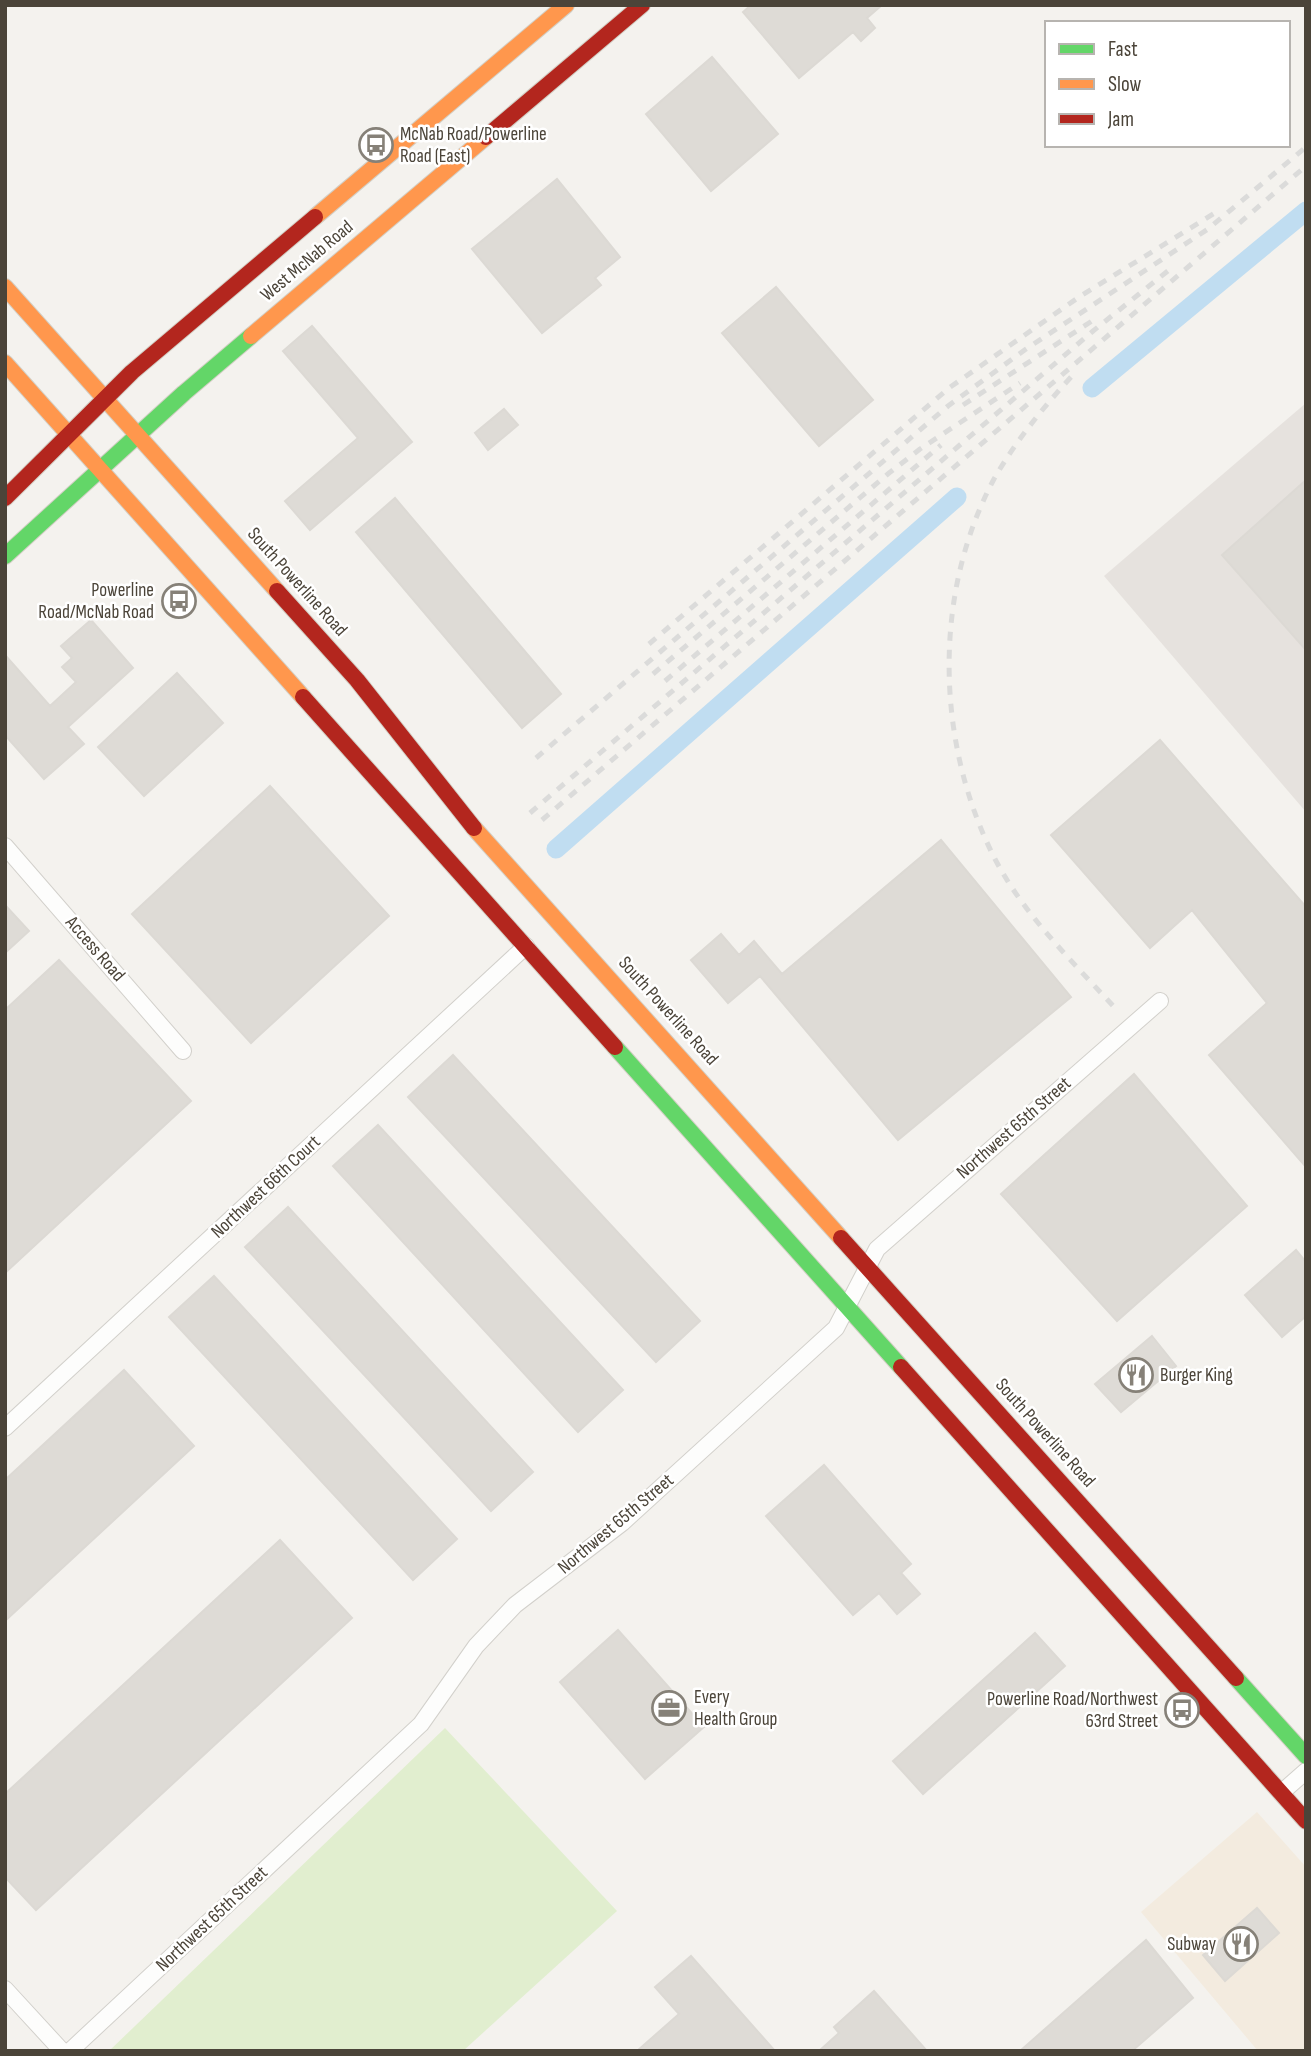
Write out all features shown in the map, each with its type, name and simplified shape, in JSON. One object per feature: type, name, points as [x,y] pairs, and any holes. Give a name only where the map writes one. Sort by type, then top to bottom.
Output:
[{"type":"main road","name":"West McNab Road","points":[[5,498],[132,372],[566,5]]},
{"type":"main road","name":"West McNab Road","points":[[5,556],[222,361],[642,5]]},
{"type":"main road","name":"South Powerline Road","points":[[5,287],[357,680],[478,833],[1306,1756]]},
{"type":"main road","points":[[5,363],[1306,1821]]},
{"type":"street","name":"Access Road","points":[[5,846],[183,1051]]},
{"type":"street","name":"Northwest 66th Court","points":[[5,1428],[526,946]]},
{"type":"street","name":"Northwest 65th Street","points":[[70,2051],[421,1724],[476,1646],[515,1605],[622,1523],[836,1328],[877,1249],[1160,1001]]},
{"type":"street","points":[[1281,1793],[1306,1771]]},
{"type":"street","points":[[5,1989],[62,2051]]},
{"type":"shaded area","points":[[1306,403],[1306,812],[1104,576]]},
{"type":"shaded area","points":[[1257,1812],[1306,1867],[1306,2051],[1258,2051],[1141,1912]]},
{"type":"green space","points":[[445,1728],[617,1911],[463,2051],[109,2051]]},
{"type":"building","points":[[751,5],[882,5],[867,18],[875,28],[861,41],[853,32],[799,78],[743,12]]},
{"type":"building","points":[[712,57],[778,134],[711,191],[646,114]]},
{"type":"building","points":[[557,179],[620,257],[595,278],[601,285],[542,333],[472,249]]},
{"type":"building","points":[[776,287],[873,400],[819,446],[722,333]]},
{"type":"building","points":[[312,326],[412,442],[310,530],[285,501],[358,438],[283,351]]},
{"type":"building","points":[[504,409],[518,425],[488,450],[475,433]]},
{"type":"building","points":[[1306,480],[1306,650],[1222,555]]},
{"type":"building","points":[[395,498],[561,694],[522,728],[356,532]]},
{"type":"building","points":[[91,620],[133,668],[68,727],[84,744],[44,779],[5,735],[5,655],[50,706],[76,682],[62,667],[72,658],[61,646]]},
{"type":"building","points":[[177,673],[223,723],[144,796],[98,747]]},
{"type":"building","points":[[1160,740],[1306,907],[1306,1167],[1209,1055],[1267,1003],[1192,910],[1150,948],[1051,835]]},
{"type":"building","points":[[270,786],[389,916],[251,1043],[132,914]]},
{"type":"building","points":[[941,840],[1071,997],[898,1140],[760,976],[728,1003],[691,960],[721,934],[739,955],[754,941],[782,974]]},
{"type":"building","points":[[5,905],[29,931],[5,953]]},
{"type":"building","points":[[59,960],[191,1101],[5,1273],[5,1010]]},
{"type":"building","points":[[453,1055],[700,1321],[656,1362],[408,1097]]},
{"type":"building","points":[[1134,1074],[1247,1206],[1117,1321],[1001,1194]]},
{"type":"building","points":[[378,1125],[623,1390],[578,1432],[333,1166]]},
{"type":"building","points":[[288,1207],[533,1472],[491,1511],[245,1247]]},
{"type":"building","points":[[1296,1250],[1306,1262],[1306,1316],[1282,1337],[1245,1295]]},
{"type":"building","points":[[214,1276],[457,1539],[413,1580],[169,1317]]},
{"type":"building","name":"Burger King","points":[[1152,1336],[1176,1366],[1121,1412],[1095,1384]]},
{"type":"building","points":[[124,1370],[194,1446],[5,1621],[5,1480]]},
{"type":"building","points":[[824,1465],[911,1564],[901,1573],[920,1594],[897,1614],[879,1593],[853,1615],[766,1516]]},
{"type":"building","points":[[280,1540],[352,1618],[36,1910],[5,1877],[5,1794]]},
{"type":"building","points":[[618,1630],[704,1727],[645,1779],[560,1682]]},
{"type":"building","points":[[1035,1633],[1065,1666],[923,1794],[893,1761]]},
{"type":"building","name":"Subway","points":[[1257,1908],[1279,1933],[1225,1981],[1203,1955]]},
{"type":"building","points":[[1146,1940],[1193,1998],[1132,2051],[1020,2051]]},
{"type":"building","points":[[691,1956],[775,2051],[637,2051],[679,2014],[655,1987]]},
{"type":"building","points":[[874,1991],[927,2051],[819,2051],[839,2033],[834,2027]]},
{"type":"waterway","points":[[1092,388],[1306,211]]},
{"type":"waterway","points":[[556,849],[957,497]]},
{"type":"railway","points":[[536,758],[948,406],[1026,349],[1208,229],[1306,147]]},
{"type":"railway","points":[[542,820],[1306,166]]},
{"type":"railway","points":[[649,644],[949,388],[1079,297],[1218,211]]},
{"type":"railway","points":[[530,813],[1093,331],[1169,270]]},
{"type":"railway","points":[[963,405],[1095,319]]},
{"type":"railway","points":[[1071,377],[1011,452],[994,479],[974,524],[960,571],[952,620],[949,669],[952,719],[961,767],[975,814],[995,859],[1035,919],[1115,1008]]},
{"type":"railway","points":[[653,674],[889,473],[920,449],[1020,383]]},
{"type":"railway","points":[[665,681],[941,445]]},
{"type":"traffic: fast","points":[[5,556],[184,393],[251,336]]},
{"type":"traffic: fast","points":[[615,1047],[901,1367]]},
{"type":"traffic: fast","points":[[1236,1678],[1306,1756]]},
{"type":"traffic: slow","points":[[315,217],[566,5]]},
{"type":"traffic: slow","points":[[251,336],[486,137]]},
{"type":"traffic: slow","points":[[5,287],[277,591]]},
{"type":"traffic: slow","points":[[5,363],[303,697]]},
{"type":"traffic: slow","points":[[474,828],[841,1238]]},
{"type":"traffic: jam","points":[[486,137],[642,5]]},
{"type":"traffic: jam","points":[[5,498],[132,372],[315,217]]},
{"type":"traffic: jam","points":[[277,591],[357,680],[474,828]]},
{"type":"traffic: jam","points":[[303,697],[615,1047]]},
{"type":"traffic: jam","points":[[841,1238],[1236,1678]]},
{"type":"traffic: jam","points":[[901,1367],[1306,1821]]},
{"type":"place","name":"McNab Road/Powerline Road (East)","points":[[376,145]]},
{"type":"place","name":"Powerline Road/McNab Road","points":[[179,601]]},
{"type":"place","name":"Burger King","points":[[1136,1375]]},
{"type":"place","name":"Every Health Group","points":[[669,1708]]},
{"type":"place","name":"Powerline Road/Northwest 63rd Street","points":[[1182,1710]]},
{"type":"place","name":"Subway","points":[[1241,1944]]}]
